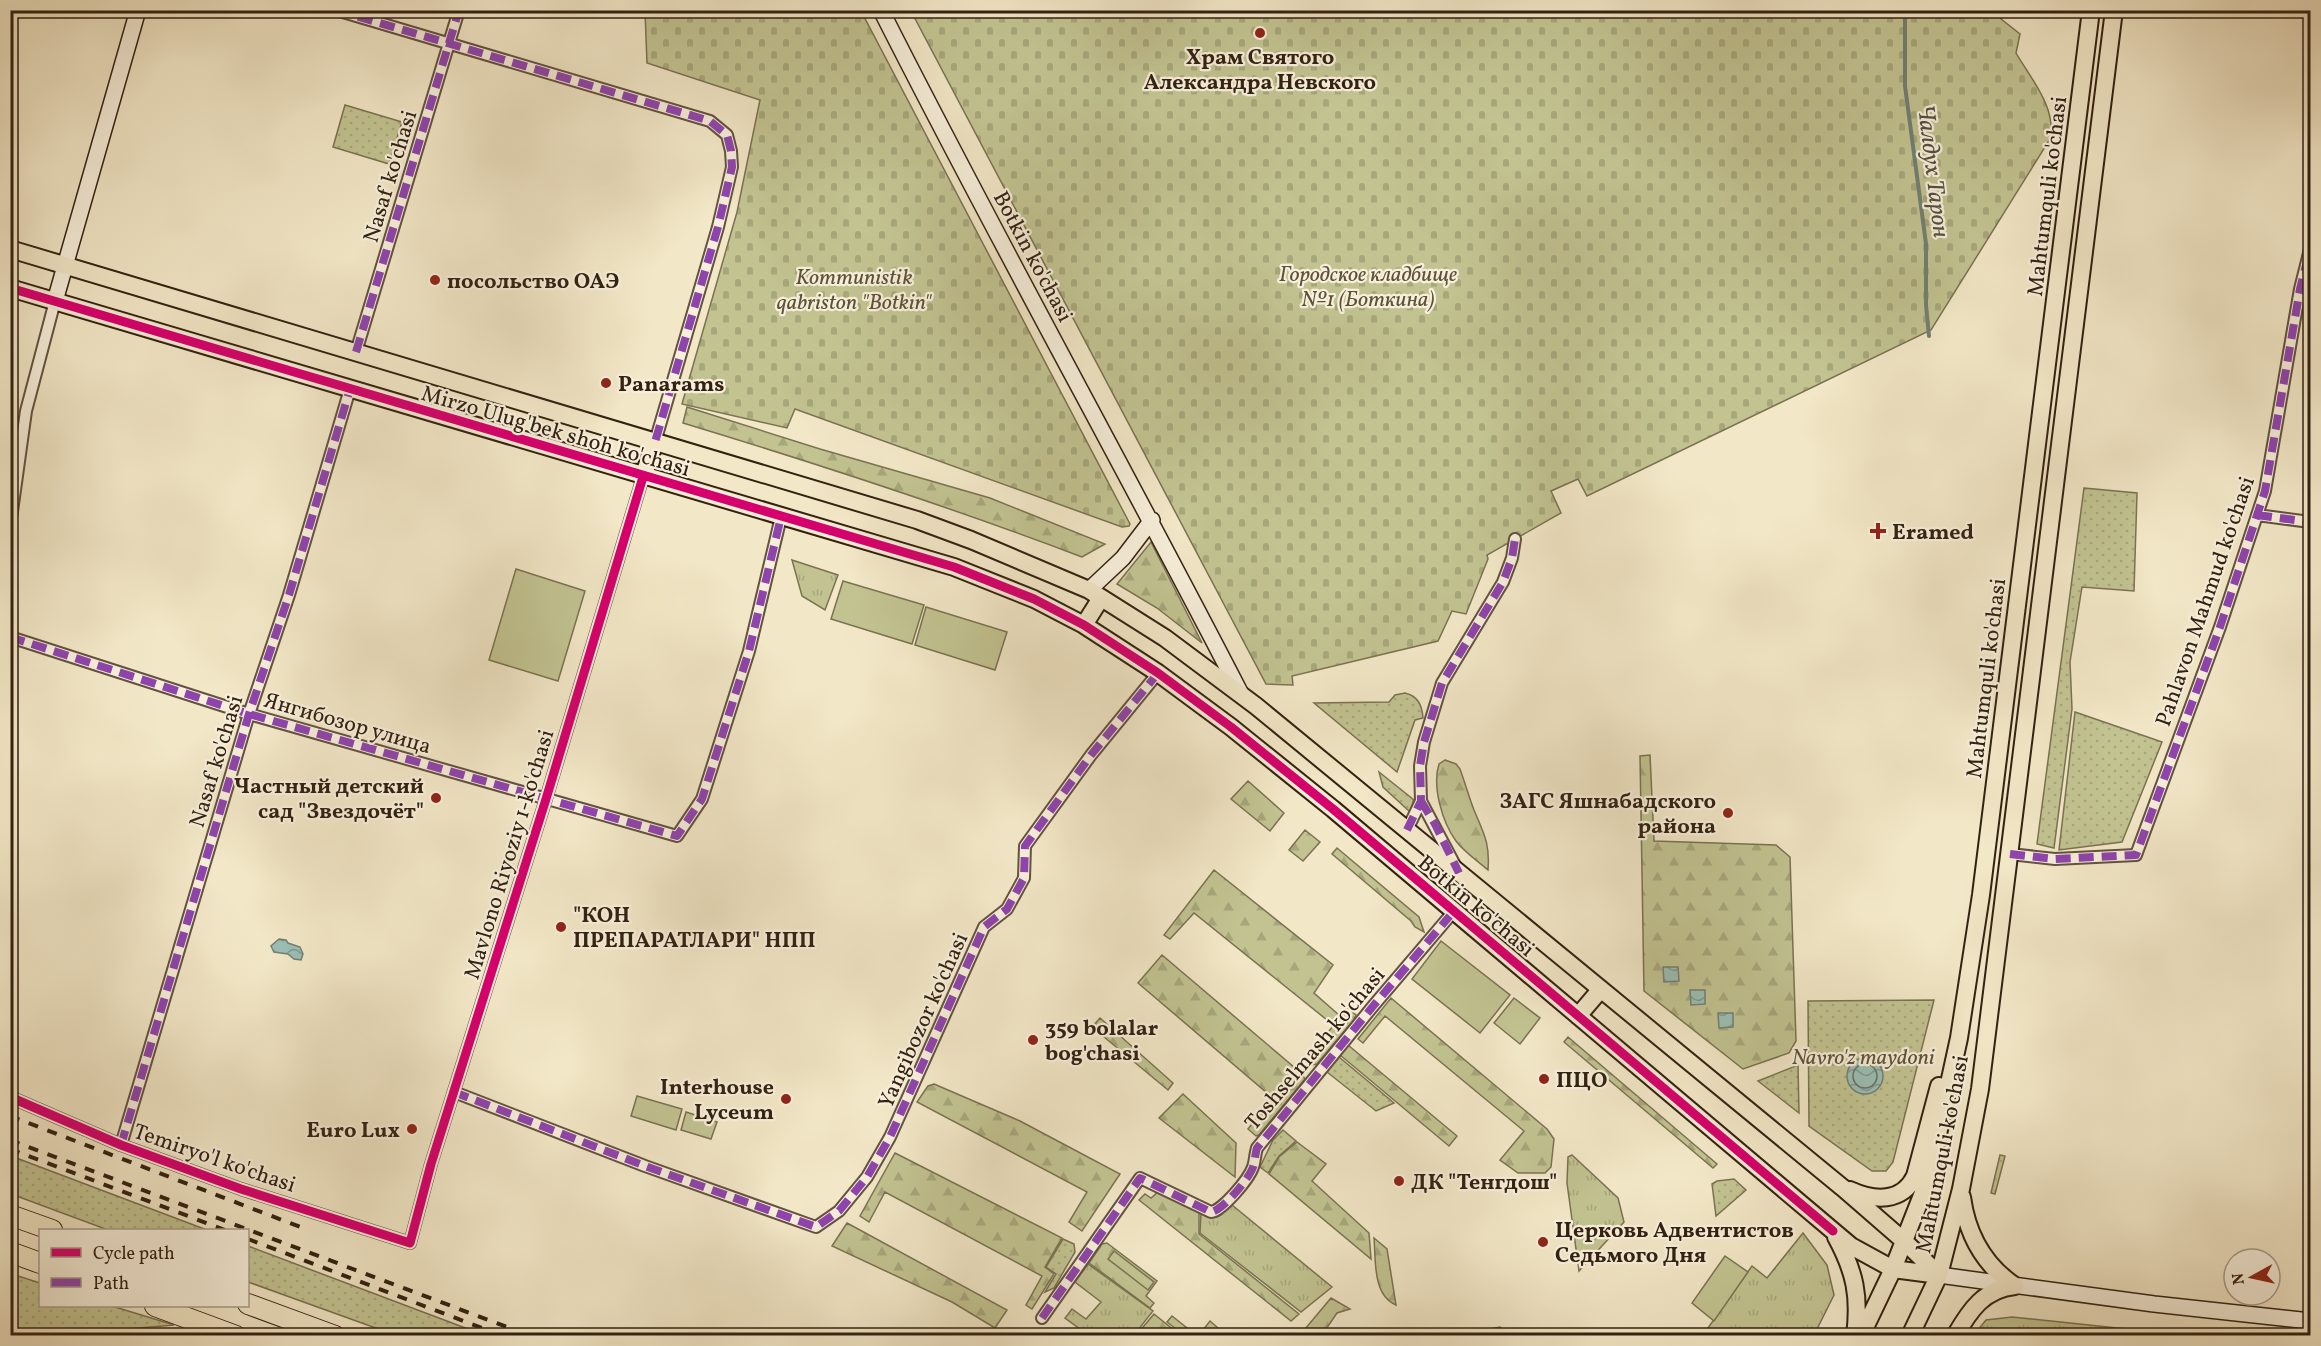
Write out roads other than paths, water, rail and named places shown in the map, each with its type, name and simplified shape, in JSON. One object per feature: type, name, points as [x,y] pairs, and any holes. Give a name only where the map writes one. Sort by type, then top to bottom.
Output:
[{"type":"highway","points":[[10,1215],[49,1229]]},
{"type":"highway","points":[[10,1252],[39,1263]]},
{"type":"highway","points":[[249,1304],[335,1335]]},
{"type":"highway","points":[[159,1307],[236,1335]]},
{"type":"main road","name":"Mahtumquli ko'chasi","points":[[1861,1335],[1893,1269],[1928,1180],[1959,1038],[1981,896],[2091,10]]},
{"type":"main road","name":"Mahtumquli ko'chasi","points":[[1910,1335],[1939,1275],[1961,1189],[1980,1089],[2114,10]]},
{"type":"main road","name":"Mirzo Ulug'bek shoh ko'chasi","points":[[10,249],[917,520],[991,548],[1095,594]]},
{"type":"main road","name":"Mirzo Ulug'bek shoh ko'chasi","points":[[10,288],[643,477],[954,567],[1034,599],[1084,625]]},
{"type":"main road","points":[[643,477],[655,442]]},
{"type":"main road","points":[[1084,625],[1095,594]]},
{"type":"main road","name":"Botkin ko'chasi","points":[[1095,594],[1165,638],[1241,694],[1843,1188],[1939,1275]]},
{"type":"main road","name":"Botkin ko'chasi","points":[[1084,625],[1158,673],[1231,726],[1851,1246],[1893,1269]]},
{"type":"main road","points":[[1981,896],[2005,898]]},
{"type":"main road","points":[[1578,1016],[1601,989]]},
{"type":"main road","points":[[1843,1188],[1884,1198],[1898,1196],[1911,1185],[1941,1078],[1959,1038]]},
{"type":"main road","points":[[1961,1189],[1967,1224],[1975,1242],[1996,1270],[2015,1286]]},
{"type":"main road","points":[[1833,1231],[1848,1259],[1856,1287],[1858,1303],[1855,1335]]},
{"type":"main road","points":[[1893,1269],[1939,1275]]},
{"type":"main road","points":[[1955,1335],[1968,1314],[1982,1298],[1997,1290],[2015,1286]]},
{"type":"street","points":[[10,526],[26,411],[64,265],[138,10]]},
{"type":"street","points":[[336,10],[710,121],[727,135],[732,159],[730,177],[712,249],[655,442]]},
{"type":"street","name":"Nasaf ko'chasi","points":[[356,352],[459,10]]},
{"type":"street","name":"Botkin ko'chasi","points":[[881,10],[958,162],[1152,520],[1241,694]]},
{"type":"street","name":"Pahlavon Mahmud ko'chasi","points":[[2010,855],[2055,859],[2136,855],[2220,627],[2265,491],[2305,290],[2310,249]]},
{"type":"street","name":"Nasaf ko'chasi","points":[[121,1145],[249,714],[289,595],[350,389]]},
{"type":"street","name":"Mavlono Riyoziy 1-ko'chasi","points":[[410,1243],[431,1164],[546,799],[643,477]]},
{"type":"street","points":[[2257,515],[2310,522]]},
{"type":"street","name":"Янгибозор улица","points":[[10,638],[249,714],[677,836],[702,799],[706,789],[749,651],[781,517]]},
{"type":"street","points":[[1095,594],[1152,520]]},
{"type":"street","points":[[1459,873],[1421,801],[1420,766],[1424,742],[1442,683],[1503,582],[1512,558],[1515,539]]},
{"type":"street","name":"Yangibozor ko'chasi","points":[[454,1092],[645,1166],[816,1227],[839,1211],[867,1177],[890,1137],[984,927],[1006,909],[1024,878],[1025,846],[1090,755],[1158,673]]},
{"type":"street","points":[[1407,830],[1421,801]]},
{"type":"street","name":"Toshselmash ko'chasi","points":[[1042,1318],[1140,1178],[1210,1212],[1223,1206],[1253,1169],[1257,1148],[1454,911]]},
{"type":"street","name":"Temiryo'l ko'chasi","points":[[10,1097],[121,1145],[242,1189],[410,1243]]},
{"type":"street","points":[[1939,1275],[2310,1321]]},
{"type":"water","points":[[279,939],[300,947],[303,954],[301,960],[294,959],[288,954],[274,952],[271,946]]},
{"type":"water","points":[[1663,967],[1678,967],[1679,981],[1664,982]]},
{"type":"water","points":[[1690,990],[1705,990],[1705,1004],[1691,1005]]},
{"type":"water","points":[[1718,1013],[1733,1013],[1733,1027],[1719,1028]]},
{"type":"water","points":[[1865,1058],[1878,1063],[1883,1076],[1878,1089],[1865,1094],[1852,1089],[1847,1076],[1852,1063]]},
{"type":"waterway","name":"Чалдух Тарон","points":[[1905,10],[1905,86],[1926,244],[1926,305],[1929,336]]},
{"type":"railway","points":[[10,1116],[303,1228]]},
{"type":"railway","points":[[10,1140],[247,1229]]},
{"type":"railway","points":[[10,1149],[222,1229]]},
{"type":"railway","points":[[249,1230],[531,1336]]},
{"type":"railway","points":[[249,1239],[503,1336]]},
{"type":"place","name":"Храм Святого Александра Невского","points":[[1260,33]]},
{"type":"place","name":"посольство ОАЭ","points":[[435,280]]},
{"type":"place","name":"Panarams","points":[[606,383]]},
{"type":"place","name":"Eramed","points":[[1878,531]]},
{"type":"place","name":"Частный детский сад \"Звездочёт\"","points":[[436,798]]},
{"type":"place","name":"ЗАГС Яшнабадского района","points":[[1728,813]]},
{"type":"place","name":"\"КОН ПРЕПАРАТЛАРИ\" НПП","points":[[561,927]]},
{"type":"place","name":"359 bolalar bog'chasi","points":[[1033,1040]]},
{"type":"place","name":"ПЦО","points":[[1544,1079]]},
{"type":"place","name":"Interhouse Lyceum","points":[[786,1099]]},
{"type":"place","name":"Euro Lux","points":[[412,1129]]},
{"type":"place","name":"ДК \"Тенгдош\"","points":[[1399,1181]]},
{"type":"place","name":"Церковь Адвентистов Седьмого Дня","points":[[1543,1242]]},
{"type":"park label","name":"Городское кладбище №1 (Боткина)","points":[[1368,286]]},
{"type":"park label","name":"Kommunistik qabriston \"Botkin\"","points":[[854,288]]},
{"type":"park label","name":"Navro'z maydoni","points":[[1863,1056]]}]
